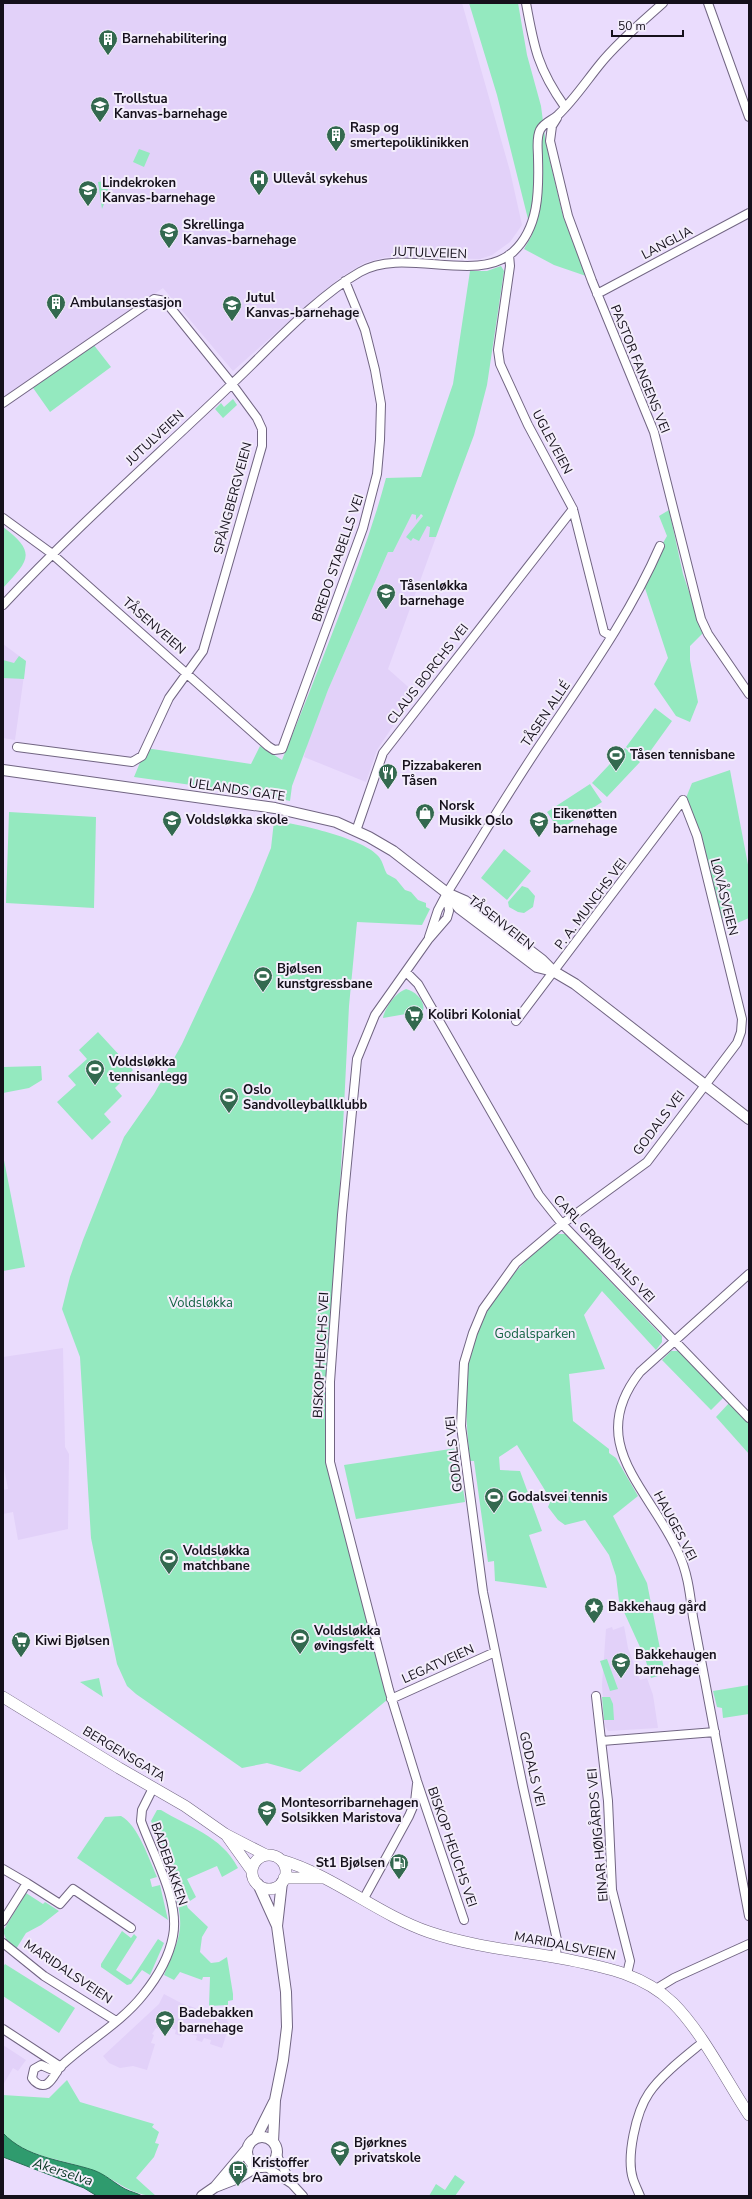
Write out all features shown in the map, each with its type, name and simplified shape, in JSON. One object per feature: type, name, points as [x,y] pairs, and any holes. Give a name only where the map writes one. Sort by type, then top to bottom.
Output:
[{"type":"main road","name":"BERGENSGATA","points":[[5,1695],[153,1788],[185,1806],[225,1834],[266,1855]]},
{"type":"main road","name":"BERGENSGATA","points":[[225,1834],[252,1871]]},
{"type":"main road","points":[[266,1855],[274,1856],[281,1860],[285,1869],[283,1880],[270,1888],[258,1884],[252,1871],[257,1861],[266,1855]]},
{"type":"main road","name":"MARIDALSVEIEN","points":[[281,1860],[309,1869],[322,1878],[406,1923],[432,1933],[598,1966],[627,1974],[656,1989],[673,2003],[702,2042],[749,2115]]},
{"type":"main road","name":"MARIDALSVEIEN","points":[[283,1880],[322,1878]]},
{"type":"street","points":[[526,3],[536,55],[550,85],[565,107]]},
{"type":"street","name":"JUTULVEIEN","points":[[3,605],[51,553],[232,384],[272,344],[345,281],[369,266],[378,264],[395,262],[484,265],[509,255],[526,235],[536,211],[539,188],[539,133],[544,124],[558,116],[611,51],[663,3]]},
{"type":"street","points":[[708,3],[749,117]]},
{"type":"street","name":"PASTOR FANGENS VEI","points":[[558,116],[552,126],[550,141],[568,216],[597,294],[654,432],[701,619],[708,634],[749,694]]},
{"type":"street","name":"LANGLIA","points":[[597,294],[749,213]]},
{"type":"street","name":"UGLEVEIEN","points":[[509,255],[510,266],[498,350],[500,364],[528,425],[573,509],[604,632],[611,636]]},
{"type":"street","name":"BREDO STABELLS VEI","points":[[285,745],[363,528],[377,474],[381,404],[375,370],[365,330],[345,281]]},
{"type":"street","name":"SPÅNGBERGVEIEN","points":[[3,403],[154,299],[165,301],[232,384],[257,418],[262,429],[262,446],[204,647],[187,674],[168,698],[142,756],[132,762],[17,747]]},
{"type":"street","name":"CLAUS BORCHS VEI","points":[[356,831],[383,753],[573,509]]},
{"type":"street","name":"TÅSENVEIEN","points":[[3,518],[51,553],[272,749],[279,750],[285,745]]},
{"type":"street","name":"TÅSEN ALLÉ","points":[[447,893],[521,773],[629,608],[660,546]]},
{"type":"street","name":"UELANDS GATE","points":[[3,770],[275,808],[323,818],[356,831],[388,848],[447,893]]},
{"type":"street","name":"P. A. MUNCHS VEI","points":[[516,1021],[683,800]]},
{"type":"street","name":"LØVÅSVEIEN","points":[[683,800],[697,836],[742,1019],[741,1032],[737,1043],[705,1084]]},
{"type":"street","name":"TÅSENVEIEN","points":[[447,893],[465,901],[542,960],[553,971],[575,984],[749,1119]]},
{"type":"street","name":"BISKOP HEUCHS VEI","points":[[447,893],[450,911],[447,918],[428,940],[375,1015],[357,1059],[342,1215],[330,1382],[330,1462],[392,1699],[417,1781],[464,1920]]},
{"type":"street","name":"CARL GRØNDAHLS VEI","points":[[406,972],[418,984],[539,1195],[562,1224],[749,1418]]},
{"type":"street","name":"GODALS VEI","points":[[556,1958],[557,1940],[483,1592],[461,1426],[464,1363],[473,1333],[483,1309],[516,1263],[562,1224],[647,1162],[705,1084]]},
{"type":"street","name":"HAUGES VEI","points":[[749,1274],[640,1372],[630,1385],[622,1402],[617,1434],[622,1456],[659,1517],[678,1552],[688,1575],[693,1617],[749,1916]]},
{"type":"street","name":"LEGATVEIEN","points":[[392,1699],[495,1652]]},
{"type":"street","name":"EINAR HØIGÅRDS VEI","points":[[596,1696],[608,1802],[612,1890],[630,1961],[627,1974]]},
{"type":"street","points":[[602,1741],[715,1732]]},
{"type":"street","name":"BISKOP HEUCHS VEI","points":[[363,1900],[409,1816],[415,1802],[417,1781]]},
{"type":"street","name":"BADEBAKKEN","points":[[3,2029],[59,2069],[142,1997],[154,1980],[173,1937],[174,1919],[169,1896],[141,1821],[142,1810],[153,1788]]},
{"type":"street","points":[[3,1869],[60,1904],[73,1889],[132,1928]]},
{"type":"street","points":[[202,2196],[215,2187],[272,2162],[276,2154],[276,2148],[273,2142],[275,2100],[283,2060],[287,2027],[286,1992],[277,1926],[283,1880]]},
{"type":"street","points":[[3,1921],[27,1883]]},
{"type":"street","points":[[258,1884],[277,1926]]},
{"type":"street","points":[[656,1989],[674,1978],[749,1944]]},
{"type":"street","name":"MARIDALSVEIEN","points":[[4,1946],[44,1976],[116,2021]]},
{"type":"street","points":[[640,2196],[633,2179],[631,2163],[634,2137],[642,2105],[652,2088],[702,2042]]},
{"type":"street","points":[[256,2138],[275,2100]]},
{"type":"street","points":[[215,2187],[247,2149],[250,2142],[256,2138],[265,2137],[273,2142]]},
{"type":"street","points":[[247,2149],[251,2161],[292,2184]]},
{"type":"street","points":[[276,2154],[292,2184],[302,2196]]},
{"type":"shaded area","name":"Ullevål sykehus","points":[[3,3],[462,3],[510,171],[522,225],[510,242],[492,255],[480,259],[386,257],[364,263],[341,277],[314,299],[233,371],[163,288],[3,398]]},
{"type":"shaded area","name":"Tåsenløkka barnehage","points":[[412,514],[423,516],[406,537],[413,538],[427,526],[430,526],[429,536],[436,537],[388,669],[415,693],[377,750],[366,782],[304,757],[309,737],[328,690],[388,552],[393,552]]},
{"type":"shaded area","points":[[3,644],[26,661],[15,740],[3,738]]},
{"type":"shaded area","points":[[63,1348],[65,1447],[69,1454],[68,1529],[18,1540],[13,1512],[3,1514],[3,1490],[8,1489],[3,1463],[3,1357]]},
{"type":"shaded area","name":"Bakkehaugen barnehage","points":[[624,1626],[628,1648],[640,1680],[647,1678],[653,1695],[658,1728],[608,1731],[605,1726],[602,1685],[606,1629],[612,1627],[613,1630]]},
{"type":"shaded area","points":[[164,1994],[181,2003],[198,2009],[224,2010],[229,2026],[222,2048],[210,2044],[211,2040],[204,2038],[202,2042],[196,2040],[197,2036],[183,2032],[181,2036],[175,2034],[176,2030],[170,2028],[168,2032],[156,2028],[152,2034],[154,2035],[151,2043],[155,2044],[147,2070],[133,2066],[120,2068],[109,2063],[103,2056],[159,2004]]},
{"type":"shaded area","points":[[3,2045],[26,2060],[18,2071],[13,2068],[3,2085]]},
{"type":"green space","points":[[469,3],[518,3],[527,55],[541,106],[546,144],[563,216],[586,276],[554,265],[524,249],[532,235],[497,95]]},
{"type":"green space","points":[[139,149],[150,153],[144,167],[133,162]]},
{"type":"green space","points":[[104,181],[108,191],[102,209],[98,182]]},
{"type":"green space","points":[[501,266],[504,271],[487,385],[474,435],[436,537],[429,537],[430,527],[427,526],[419,541],[413,538],[411,541],[406,537],[423,516],[421,514],[416,520],[416,515],[412,514],[393,552],[388,552],[328,690],[292,786],[290,801],[263,795],[134,777],[146,748],[251,764],[260,746],[282,760],[317,674],[357,568],[386,478],[421,477],[453,384],[470,271],[487,271]]},
{"type":"green space","points":[[93,344],[111,367],[50,412],[31,385]]},
{"type":"green space","points":[[233,399],[237,405],[223,418],[215,409],[221,403],[224,407]]},
{"type":"green space","points":[[669,510],[683,574],[703,633],[690,646],[690,660],[698,702],[690,722],[676,716],[654,684],[668,658],[642,579],[667,536],[659,516]]},
{"type":"green space","points":[[3,527],[21,544],[25,551],[26,557],[18,571],[3,588]]},
{"type":"green space","points":[[19,656],[26,661],[24,679],[3,678],[3,660],[14,663]]},
{"type":"green space","points":[[655,708],[672,721],[644,760],[626,747]]},
{"type":"green space","name":"Tåsen tennisbane","points":[[625,748],[640,762],[607,797],[592,783]]},
{"type":"green space","points":[[730,770],[749,870],[749,918],[735,924],[731,916],[721,918],[701,834],[686,798],[692,783]]},
{"type":"green space","points":[[590,784],[602,802],[559,830],[547,812]]},
{"type":"green space","points":[[9,812],[96,817],[94,908],[6,903]]},
{"type":"green space","name":"Voldsløkka","points":[[274,821],[330,833],[346,838],[372,850],[379,857],[387,874],[396,879],[405,890],[411,892],[418,900],[426,903],[426,907],[430,909],[422,925],[357,922],[349,1006],[331,1368],[332,1463],[387,1700],[300,1772],[267,1763],[242,1768],[136,1694],[127,1686],[117,1664],[91,1538],[80,1357],[62,1309],[70,1277],[83,1240],[124,1137],[154,1094],[182,1044],[254,890],[271,848]]},
{"type":"green space","points":[[504,849],[531,871],[507,900],[481,878]]},
{"type":"green space","points":[[522,886],[528,888],[535,896],[533,907],[524,913],[518,912],[509,907],[508,902]]},
{"type":"green space","points":[[406,989],[419,997],[424,1007],[423,1011],[383,1018],[391,1001]]},
{"type":"green space","name":"Voldsløkka tennisanlegg","points":[[98,1032],[133,1070],[115,1088],[122,1096],[104,1114],[111,1122],[92,1140],[57,1102],[76,1085],[68,1076],[87,1059],[79,1050]]},
{"type":"green space","points":[[41,1066],[42,1080],[29,1088],[3,1093],[3,1067]]},
{"type":"green space","points":[[3,1155],[25,1267],[3,1271]]},
{"type":"green space","name":"Godalsparken","points":[[556,1234],[565,1234],[662,1336],[662,1342],[656,1350],[602,1291],[584,1315],[605,1369],[569,1374],[573,1421],[609,1449],[609,1453],[616,1458],[638,1496],[613,1516],[647,1583],[665,1674],[651,1678],[645,1658],[619,1601],[616,1576],[609,1555],[585,1520],[565,1525],[558,1520],[548,1507],[551,1500],[517,1445],[499,1457],[500,1470],[520,1471],[542,1531],[529,1535],[547,1588],[495,1581],[494,1561],[488,1562],[474,1461],[470,1461],[467,1426],[467,1381],[472,1348],[488,1310],[499,1293],[526,1261]]},
{"type":"green space","points":[[671,1351],[678,1351],[724,1397],[711,1410],[662,1360]]},
{"type":"green space","points":[[730,1402],[749,1423],[749,1454],[716,1417]]},
{"type":"green space","points":[[457,1448],[465,1502],[356,1519],[344,1465]]},
{"type":"green space","points":[[607,1659],[618,1689],[610,1691],[600,1661]]},
{"type":"green space","points":[[99,1678],[103,1697],[80,1682]]},
{"type":"green space","points":[[749,1685],[749,1714],[723,1718],[722,1708],[717,1707],[713,1691]]},
{"type":"green space","points":[[602,1697],[610,1697],[613,1704],[614,1720],[604,1720]]},
{"type":"green space","points":[[157,1810],[161,1810],[203,1833],[223,1847],[238,1868],[222,1877],[217,1866],[187,1879],[196,1897],[190,1901],[175,1874],[151,1821]]},
{"type":"green space","points":[[121,1816],[133,1827],[147,1852],[157,1877],[150,1879],[152,1887],[160,1885],[168,1920],[77,1858],[105,1817]]},
{"type":"green space","points":[[173,1884],[180,1889],[188,1908],[208,1927],[202,1937],[200,1952],[211,1963],[219,1962],[227,1957],[233,1994],[233,2000],[228,2001],[228,2005],[209,2006],[210,1977],[203,1977],[202,1980],[180,1972],[174,1980],[164,1975],[175,1949],[180,1930],[179,1911]]},
{"type":"green space","points":[[26,1893],[43,1904],[45,1902],[59,1911],[41,1925],[26,1933],[16,1949],[7,1942],[3,1931]]},
{"type":"green space","points":[[122,1931],[131,1938],[134,1934],[137,1937],[116,1970],[131,1980],[158,1939],[164,1943],[150,1975],[142,1970],[131,1984],[127,1985],[101,1967],[101,1964]]},
{"type":"green space","points":[[5,1964],[75,2008],[59,2033],[3,1996],[3,1967]]},
{"type":"green space","points":[[67,2080],[80,2102],[154,2124],[152,2127],[159,2132],[155,2143],[159,2144],[154,2157],[136,2178],[156,2196],[139,2193],[124,2187],[95,2171],[34,2153],[13,2142],[3,2133],[3,2095],[49,2098]]},
{"type":"green space","points":[[455,2175],[465,2182],[455,2196],[429,2196],[436,2184],[445,2190]]},
{"type":"water","name":"Akerselva","points":[[3,2133],[22,2148],[33,2153],[93,2170],[125,2189],[142,2196],[97,2196],[84,2188],[3,2157]]},
{"type":"place","name":"Barnehabilitering","points":[[108,56]]},
{"type":"place","name":"Trollstua Kanvas-barnehage","points":[[100,123]]},
{"type":"place","name":"Rasp og smertepoliklinikken","points":[[336,152]]},
{"type":"place","name":"Ullevål sykehus","points":[[259,196]]},
{"type":"place","name":"Lindekroken Kanvas-barnehage","points":[[88,207]]},
{"type":"place","name":"Skrellinga Kanvas-barnehage","points":[[169,249]]},
{"type":"place","name":"Ambulansestasjon","points":[[56,320]]},
{"type":"place","name":"Jutul Kanvas-barnehage","points":[[232,322]]},
{"type":"place","name":"Tåsenløkka barnehage","points":[[386,610]]},
{"type":"place","name":"Tåsen tennisbane","points":[[616,772]]},
{"type":"place","name":"Pizzabakeren Tåsen","points":[[388,790]]},
{"type":"place","name":"Norsk Musikk Oslo","points":[[425,830]]},
{"type":"place","name":"Voldsløkka skole","points":[[172,837]]},
{"type":"place","name":"Eikenøtten barnehage","points":[[539,838]]},
{"type":"place","name":"Bjølsen kunstgressbane","points":[[263,993]]},
{"type":"place","name":"Kolibri Kolonial","points":[[414,1032]]},
{"type":"place","name":"Voldsløkka tennisanlegg","points":[[95,1086]]},
{"type":"place","name":"Oslo Sandvolleyballklubb","points":[[229,1114]]},
{"type":"place","name":"Godalsvei tennis","points":[[494,1514]]},
{"type":"place","name":"Voldsløkka matchbane","points":[[169,1575]]},
{"type":"place","name":"Bakkehaug gård","points":[[594,1624]]},
{"type":"place","name":"Voldsløkka øvingsfelt","points":[[300,1655]]},
{"type":"place","name":"Kiwi Bjølsen","points":[[21,1658]]},
{"type":"place","name":"Bakkehaugen barnehage","points":[[621,1679]]},
{"type":"place","name":"Montesorribarnehagen Solsikken Maristova","points":[[267,1827]]},
{"type":"place","name":"St1 Bjølsen","points":[[399,1880]]},
{"type":"place","name":"Badebakken barnehage","points":[[165,2037]]},
{"type":"place","name":"Bjørknes privatskole","points":[[340,2167]]},
{"type":"place","name":"Kristoffer Aamots bro","points":[[238,2187]]}]
